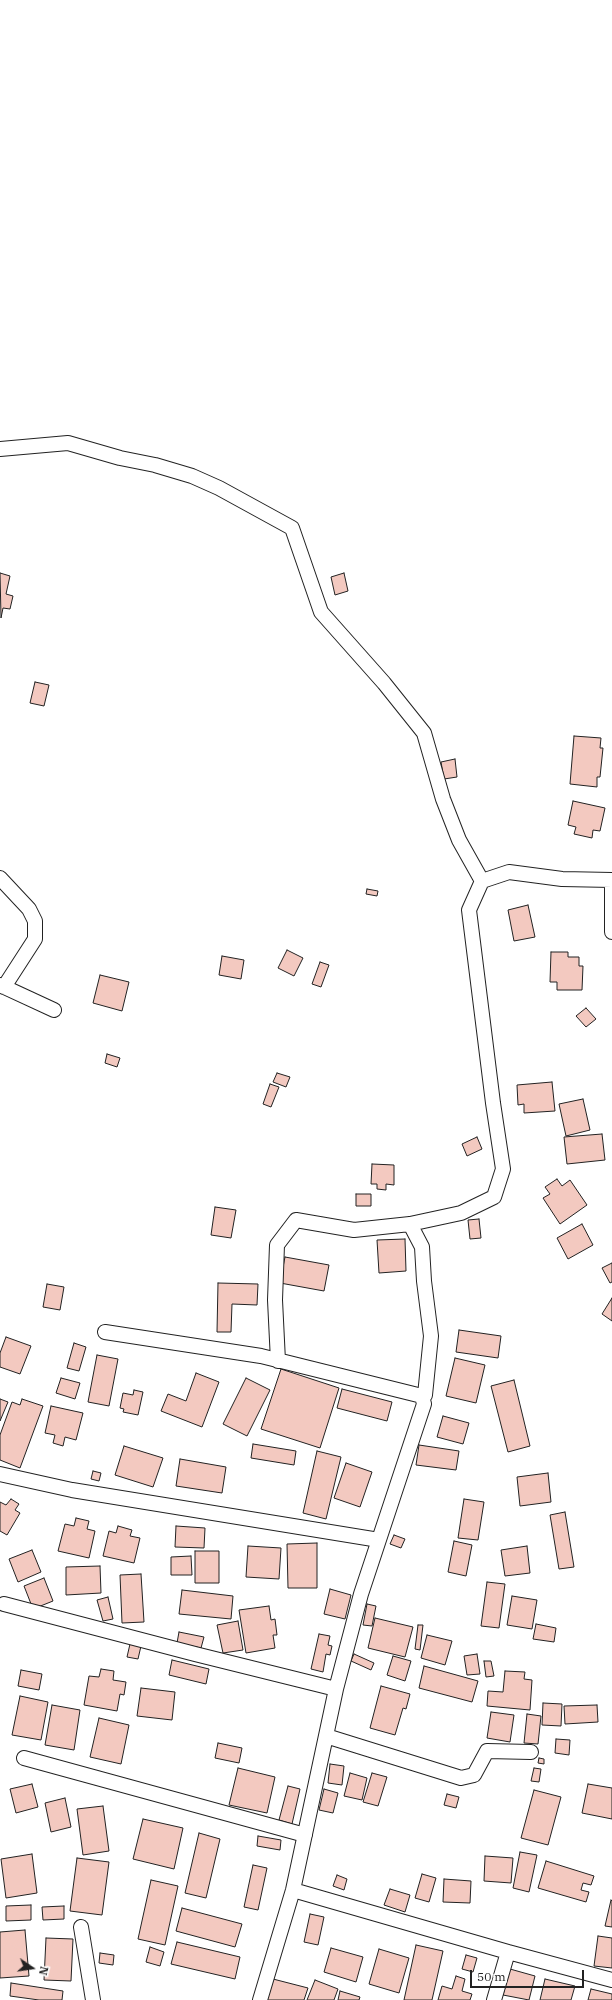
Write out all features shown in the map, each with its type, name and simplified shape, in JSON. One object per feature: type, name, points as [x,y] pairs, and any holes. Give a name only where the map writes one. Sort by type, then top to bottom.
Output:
[{"type":"street","points":[[0,449],[68,443],[120,458],[154,465],[192,476],[219,488],[292,528],[321,612],[384,683],[424,733],[442,793],[459,840],[482,881]]},
{"type":"street","points":[[278,1360],[275,1300],[277,1245],[296,1220],[354,1230],[410,1224],[461,1213],[494,1197],[503,1169],[492,1096],[470,910],[482,881],[509,872],[562,879],[612,880],[612,932]]},
{"type":"street","points":[[0,878],[29,909],[35,921],[35,939],[2,986],[54,1010]]},
{"type":"street","points":[[410,1224],[422,1247],[424,1281],[431,1336],[425,1395],[422,1396]]},
{"type":"street","points":[[105,1332],[278,1360],[422,1396]]},
{"type":"street","points":[[260,2000],[293,1890],[336,1689],[361,1594],[424,1404],[422,1396]]},
{"type":"street","points":[[0,1474],[72,1490],[379,1540]]},
{"type":"street","points":[[4,1604],[336,1689]]},
{"type":"street","points":[[326,1736],[461,1778],[474,1775],[487,1751],[531,1752]]},
{"type":"street","points":[[24,1758],[305,1835]]},
{"type":"street","points":[[293,1890],[508,1952],[612,1980]]},
{"type":"street","points":[[81,1928],[93,2000]]},
{"type":"street","points":[[494,2000],[508,1952]]},
{"type":"building","points":[[0,573],[10,576],[6,594],[13,596],[10,609],[3,608],[1,618]]},
{"type":"building","points":[[344,573],[348,591],[335,595],[331,577]]},
{"type":"building","points":[[35,682],[49,685],[44,706],[30,703]]},
{"type":"building","points":[[574,736],[601,738],[600,748],[603,748],[600,777],[597,777],[597,787],[570,784]]},
{"type":"building","points":[[455,759],[457,777],[444,779],[441,762]]},
{"type":"building","points":[[573,801],[605,808],[600,831],[593,830],[592,838],[574,834],[576,827],[568,825]]},
{"type":"building","points":[[367,889],[378,891],[377,896],[366,894]]},
{"type":"building","points":[[528,905],[535,937],[514,941],[508,910]]},
{"type":"building","points":[[287,950],[303,958],[294,976],[278,968]]},
{"type":"building","points":[[551,952],[568,952],[568,957],[579,957],[579,966],[583,966],[582,990],[557,990],[557,982],[550,982]]},
{"type":"building","points":[[222,956],[244,960],[241,979],[219,975]]},
{"type":"building","points":[[320,962],[329,965],[321,987],[312,984]]},
{"type":"building","points":[[100,975],[129,982],[122,1011],[93,1003]]},
{"type":"building","points":[[586,1008],[596,1019],[586,1027],[576,1016]]},
{"type":"building","points":[[107,1054],[120,1058],[117,1067],[105,1063]]},
{"type":"building","points":[[277,1073],[290,1077],[286,1087],[273,1082]]},
{"type":"building","points":[[552,1082],[555,1111],[524,1113],[524,1104],[518,1105],[517,1085]]},
{"type":"building","points":[[270,1084],[279,1087],[271,1107],[263,1104]]},
{"type":"building","points":[[583,1099],[590,1130],[566,1136],[559,1104]]},
{"type":"building","points":[[602,1134],[605,1160],[567,1164],[564,1137]]},
{"type":"building","points":[[477,1137],[482,1149],[467,1156],[462,1144]]},
{"type":"building","points":[[372,1164],[394,1165],[394,1185],[386,1184],[386,1190],[377,1189],[377,1184],[371,1184]]},
{"type":"building","points":[[557,1179],[562,1186],[570,1180],[587,1205],[560,1224],[543,1198],[550,1194],[545,1187]]},
{"type":"building","points":[[356,1194],[371,1194],[371,1206],[356,1206]]},
{"type":"building","points":[[215,1207],[236,1210],[231,1238],[211,1235]]},
{"type":"building","points":[[479,1219],[481,1238],[470,1239],[468,1220]]},
{"type":"building","points":[[582,1224],[593,1245],[568,1259],[557,1238]]},
{"type":"building","points":[[405,1239],[406,1271],[379,1273],[377,1240]]},
{"type":"building","points":[[285,1257],[329,1265],[324,1291],[280,1283]]},
{"type":"building","points":[[612,1263],[612,1282],[610,1283],[602,1268]]},
{"type":"building","points":[[218,1283],[258,1284],[257,1305],[232,1304],[231,1332],[217,1332]]},
{"type":"building","points":[[47,1284],[64,1287],[60,1310],[43,1307]]},
{"type":"building","points":[[612,1298],[612,1321],[602,1314]]},
{"type":"building","points":[[459,1330],[501,1336],[498,1358],[456,1352]]},
{"type":"building","points":[[6,1337],[31,1346],[20,1374],[0,1367],[0,1353]]},
{"type":"building","points":[[74,1343],[86,1347],[79,1371],[67,1368]]},
{"type":"building","points":[[97,1355],[118,1359],[109,1406],[88,1402]]},
{"type":"building","points":[[455,1358],[485,1365],[476,1403],[446,1396]]},
{"type":"building","points":[[281,1369],[339,1388],[320,1448],[261,1429]]},
{"type":"building","points":[[196,1373],[219,1382],[202,1427],[161,1411],[168,1394],[186,1401]]},
{"type":"building","points":[[61,1378],[80,1383],[75,1399],[56,1393]]},
{"type":"building","points":[[246,1378],[270,1390],[247,1436],[223,1424]]},
{"type":"building","points":[[514,1380],[530,1446],[508,1452],[491,1386]]},
{"type":"building","points":[[342,1389],[392,1402],[387,1421],[337,1408]]},
{"type":"building","points":[[134,1390],[143,1392],[138,1415],[123,1412],[124,1409],[120,1408],[123,1393],[133,1395]]},
{"type":"building","points":[[0,1399],[8,1402],[0,1421]]},
{"type":"building","points":[[22,1399],[43,1406],[20,1468],[0,1460],[0,1435],[12,1402],[20,1405]]},
{"type":"building","points":[[51,1406],[83,1413],[76,1440],[65,1437],[63,1446],[53,1443],[55,1435],[45,1433]]},
{"type":"building","points":[[443,1416],[469,1423],[463,1444],[437,1437]]},
{"type":"building","points":[[253,1444],[296,1451],[294,1465],[251,1458]]},
{"type":"building","points":[[419,1445],[459,1451],[456,1470],[416,1465]]},
{"type":"building","points":[[124,1446],[163,1458],[153,1487],[115,1475]]},
{"type":"building","points":[[317,1451],[341,1457],[326,1519],[303,1513]]},
{"type":"building","points":[[180,1459],[226,1467],[222,1493],[176,1486]]},
{"type":"building","points":[[346,1463],[372,1472],[360,1507],[334,1498]]},
{"type":"building","points":[[93,1471],[101,1473],[99,1481],[91,1479]]},
{"type":"building","points":[[548,1473],[551,1502],[520,1506],[517,1477]]},
{"type":"building","points":[[11,1499],[19,1504],[15,1510],[20,1513],[7,1535],[0,1531],[0,1502],[6,1505]]},
{"type":"building","points":[[464,1499],[484,1502],[478,1540],[458,1538]]},
{"type":"building","points":[[565,1512],[574,1567],[559,1569],[550,1515]]},
{"type":"building","points":[[76,1518],[89,1521],[87,1529],[95,1531],[89,1558],[58,1551],[65,1524],[74,1526]]},
{"type":"building","points":[[118,1526],[132,1530],[130,1536],[140,1538],[134,1563],[103,1556],[109,1531],[116,1533]]},
{"type":"building","points":[[176,1526],[205,1528],[204,1548],[175,1547]]},
{"type":"building","points":[[394,1535],[405,1539],[401,1548],[390,1544]]},
{"type":"building","points":[[454,1541],[472,1545],[466,1576],[448,1572]]},
{"type":"building","points":[[317,1543],[317,1588],[288,1588],[287,1544]]},
{"type":"building","points":[[248,1546],[281,1548],[279,1579],[246,1577]]},
{"type":"building","points":[[527,1546],[530,1573],[505,1576],[501,1550]]},
{"type":"building","points":[[32,1550],[41,1572],[18,1582],[9,1559]]},
{"type":"building","points":[[195,1551],[219,1551],[219,1583],[195,1583]]},
{"type":"building","points":[[191,1556],[192,1575],[171,1575],[171,1557]]},
{"type":"building","points":[[100,1566],[101,1593],[66,1595],[66,1567]]},
{"type":"building","points":[[141,1574],[144,1622],[122,1623],[120,1575]]},
{"type":"building","points":[[44,1578],[53,1601],[33,1609],[24,1586]]},
{"type":"building","points":[[487,1582],[505,1584],[499,1628],[481,1626]]},
{"type":"building","points":[[330,1589],[351,1595],[345,1619],[324,1614]]},
{"type":"building","points":[[182,1590],[233,1596],[231,1619],[179,1614]]},
{"type":"building","points":[[512,1596],[537,1600],[532,1629],[507,1625]]},
{"type":"building","points":[[108,1597],[113,1619],[103,1621],[97,1600]]},
{"type":"building","points":[[367,1604],[376,1606],[372,1626],[363,1625]]},
{"type":"building","points":[[269,1606],[271,1620],[275,1619],[277,1635],[273,1635],[275,1648],[246,1653],[239,1610]]},
{"type":"building","points":[[375,1618],[413,1627],[405,1657],[368,1648]]},
{"type":"building","points":[[238,1621],[243,1650],[223,1653],[217,1625]]},
{"type":"building","points":[[536,1624],[556,1628],[554,1642],[533,1639]]},
{"type":"building","points":[[418,1625],[423,1625],[420,1650],[415,1649]]},
{"type":"building","points":[[179,1632],[204,1637],[201,1648],[177,1643]]},
{"type":"building","points":[[319,1634],[330,1636],[328,1645],[332,1646],[330,1655],[326,1654],[323,1672],[311,1669]]},
{"type":"building","points":[[427,1635],[452,1641],[445,1665],[421,1658]]},
{"type":"building","points":[[130,1644],[141,1646],[138,1659],[127,1657]]},
{"type":"building","points":[[354,1654],[374,1663],[371,1670],[351,1661]]},
{"type":"building","points":[[477,1654],[480,1674],[467,1675],[464,1656]]},
{"type":"building","points":[[393,1656],[411,1661],[405,1681],[387,1675]]},
{"type":"building","points":[[172,1660],[209,1669],[206,1684],[169,1675]]},
{"type":"building","points":[[484,1661],[491,1661],[494,1676],[486,1677]]},
{"type":"building","points":[[424,1666],[478,1681],[472,1702],[419,1688]]},
{"type":"building","points":[[101,1669],[114,1671],[113,1680],[126,1682],[124,1695],[120,1694],[117,1711],[84,1705],[89,1676],[99,1677]]},
{"type":"building","points":[[21,1670],[42,1674],[39,1690],[18,1686]]},
{"type":"building","points":[[505,1671],[525,1672],[524,1679],[532,1680],[530,1710],[487,1706],[488,1691],[503,1692]]},
{"type":"building","points":[[381,1686],[410,1694],[406,1709],[403,1708],[395,1735],[370,1728]]},
{"type":"building","points":[[141,1688],[175,1692],[172,1720],[137,1716]]},
{"type":"building","points":[[20,1696],[48,1702],[41,1740],[12,1735]]},
{"type":"building","points":[[543,1703],[562,1704],[561,1726],[542,1725]]},
{"type":"building","points":[[52,1705],[80,1710],[74,1750],[45,1745]]},
{"type":"building","points":[[597,1705],[598,1722],[565,1724],[564,1706]]},
{"type":"building","points":[[491,1712],[514,1715],[510,1742],[487,1738]]},
{"type":"building","points":[[527,1714],[541,1716],[538,1744],[524,1743]]},
{"type":"building","points":[[99,1718],[129,1725],[121,1764],[90,1757]]},
{"type":"building","points":[[556,1739],[570,1740],[569,1755],[555,1753]]},
{"type":"building","points":[[218,1743],[242,1748],[239,1763],[215,1758]]},
{"type":"building","points":[[539,1758],[544,1759],[544,1764],[538,1763]]},
{"type":"building","points":[[330,1764],[344,1766],[342,1785],[328,1783]]},
{"type":"building","points":[[238,1768],[275,1777],[267,1813],[229,1805]]},
{"type":"building","points":[[534,1768],[541,1769],[539,1782],[531,1781]]},
{"type":"building","points":[[350,1773],[367,1778],[362,1800],[344,1796]]},
{"type":"building","points":[[372,1773],[387,1777],[378,1806],[363,1802]]},
{"type":"building","points":[[32,1784],[38,1807],[16,1813],[10,1789]]},
{"type":"building","points":[[588,1784],[612,1788],[612,1819],[582,1813]]},
{"type":"building","points":[[288,1786],[300,1789],[292,1824],[279,1820]]},
{"type":"building","points":[[324,1789],[338,1793],[333,1813],[319,1810]]},
{"type":"building","points":[[534,1790],[561,1797],[548,1845],[521,1838]]},
{"type":"building","points":[[447,1794],[459,1797],[456,1808],[444,1805]]},
{"type":"building","points":[[65,1798],[71,1827],[51,1832],[45,1803]]},
{"type":"building","points":[[103,1806],[109,1851],[83,1855],[77,1809]]},
{"type":"building","points":[[143,1819],[183,1828],[174,1869],[133,1859]]},
{"type":"building","points":[[199,1833],[220,1839],[206,1898],[185,1893]]},
{"type":"building","points":[[258,1836],[281,1840],[280,1850],[257,1846]]},
{"type":"building","points":[[520,1852],[537,1855],[529,1892],[513,1888]]},
{"type":"building","points":[[32,1854],[37,1893],[6,1898],[1,1859]]},
{"type":"building","points":[[485,1856],[513,1858],[511,1883],[484,1881]]},
{"type":"building","points":[[77,1858],[109,1862],[102,1915],[70,1911]]},
{"type":"building","points":[[546,1861],[594,1876],[591,1885],[583,1883],[581,1890],[589,1892],[586,1902],[538,1888]]},
{"type":"building","points":[[253,1865],[267,1868],[258,1910],[244,1907]]},
{"type":"building","points":[[422,1874],[436,1878],[429,1902],[415,1898]]},
{"type":"building","points":[[337,1875],[347,1879],[344,1890],[333,1886]]},
{"type":"building","points":[[444,1879],[471,1881],[470,1903],[443,1902]]},
{"type":"building","points":[[151,1880],[178,1886],[165,1945],[138,1939]]},
{"type":"building","points":[[390,1889],[410,1895],[405,1912],[384,1905]]},
{"type":"building","points":[[611,1900],[612,1901],[612,1927],[605,1926]]},
{"type":"building","points":[[31,1905],[31,1920],[6,1921],[6,1906]]},
{"type":"building","points":[[64,1906],[64,1919],[43,1920],[42,1907]]},
{"type":"building","points":[[182,1908],[242,1924],[235,1947],[176,1931]]},
{"type":"building","points":[[310,1914],[324,1917],[318,1945],[304,1942]]},
{"type":"building","points":[[25,1930],[29,1976],[0,1978],[0,1932]]},
{"type":"building","points":[[598,1936],[612,1938],[612,1968],[594,1966]]},
{"type":"building","points":[[46,1938],[73,1939],[71,1981],[44,1980]]},
{"type":"building","points":[[177,1942],[240,1957],[235,1979],[171,1964]]},
{"type":"building","points":[[416,1945],[443,1951],[432,2000],[404,2000]]},
{"type":"building","points":[[150,1947],[164,1952],[160,1966],[146,1962]]},
{"type":"building","points":[[331,1948],[363,1957],[356,1982],[324,1972]]},
{"type":"building","points":[[379,1949],[409,1958],[399,1993],[369,1984]]},
{"type":"building","points":[[100,1953],[114,1955],[113,1965],[99,1963]]},
{"type":"building","points":[[466,1955],[477,1958],[473,1972],[462,1969]]},
{"type":"building","points":[[510,1969],[535,1976],[529,2000],[503,1995]]},
{"type":"building","points":[[456,1976],[465,1979],[462,1991],[472,1994],[470,2000],[438,2000],[442,1986],[452,1989]]},
{"type":"building","points":[[273,1979],[308,1988],[304,2000],[267,2000]]},
{"type":"building","points":[[545,1979],[575,1986],[571,2000],[540,2000]]},
{"type":"building","points":[[315,1980],[338,1989],[334,2000],[307,2000]]},
{"type":"building","points":[[11,1983],[63,1991],[62,2000],[39,2000],[10,1996]]},
{"type":"building","points":[[591,1989],[612,1994],[612,2000],[588,2000]]},
{"type":"building","points":[[340,1991],[360,1997],[359,2000],[338,2000]]}]
